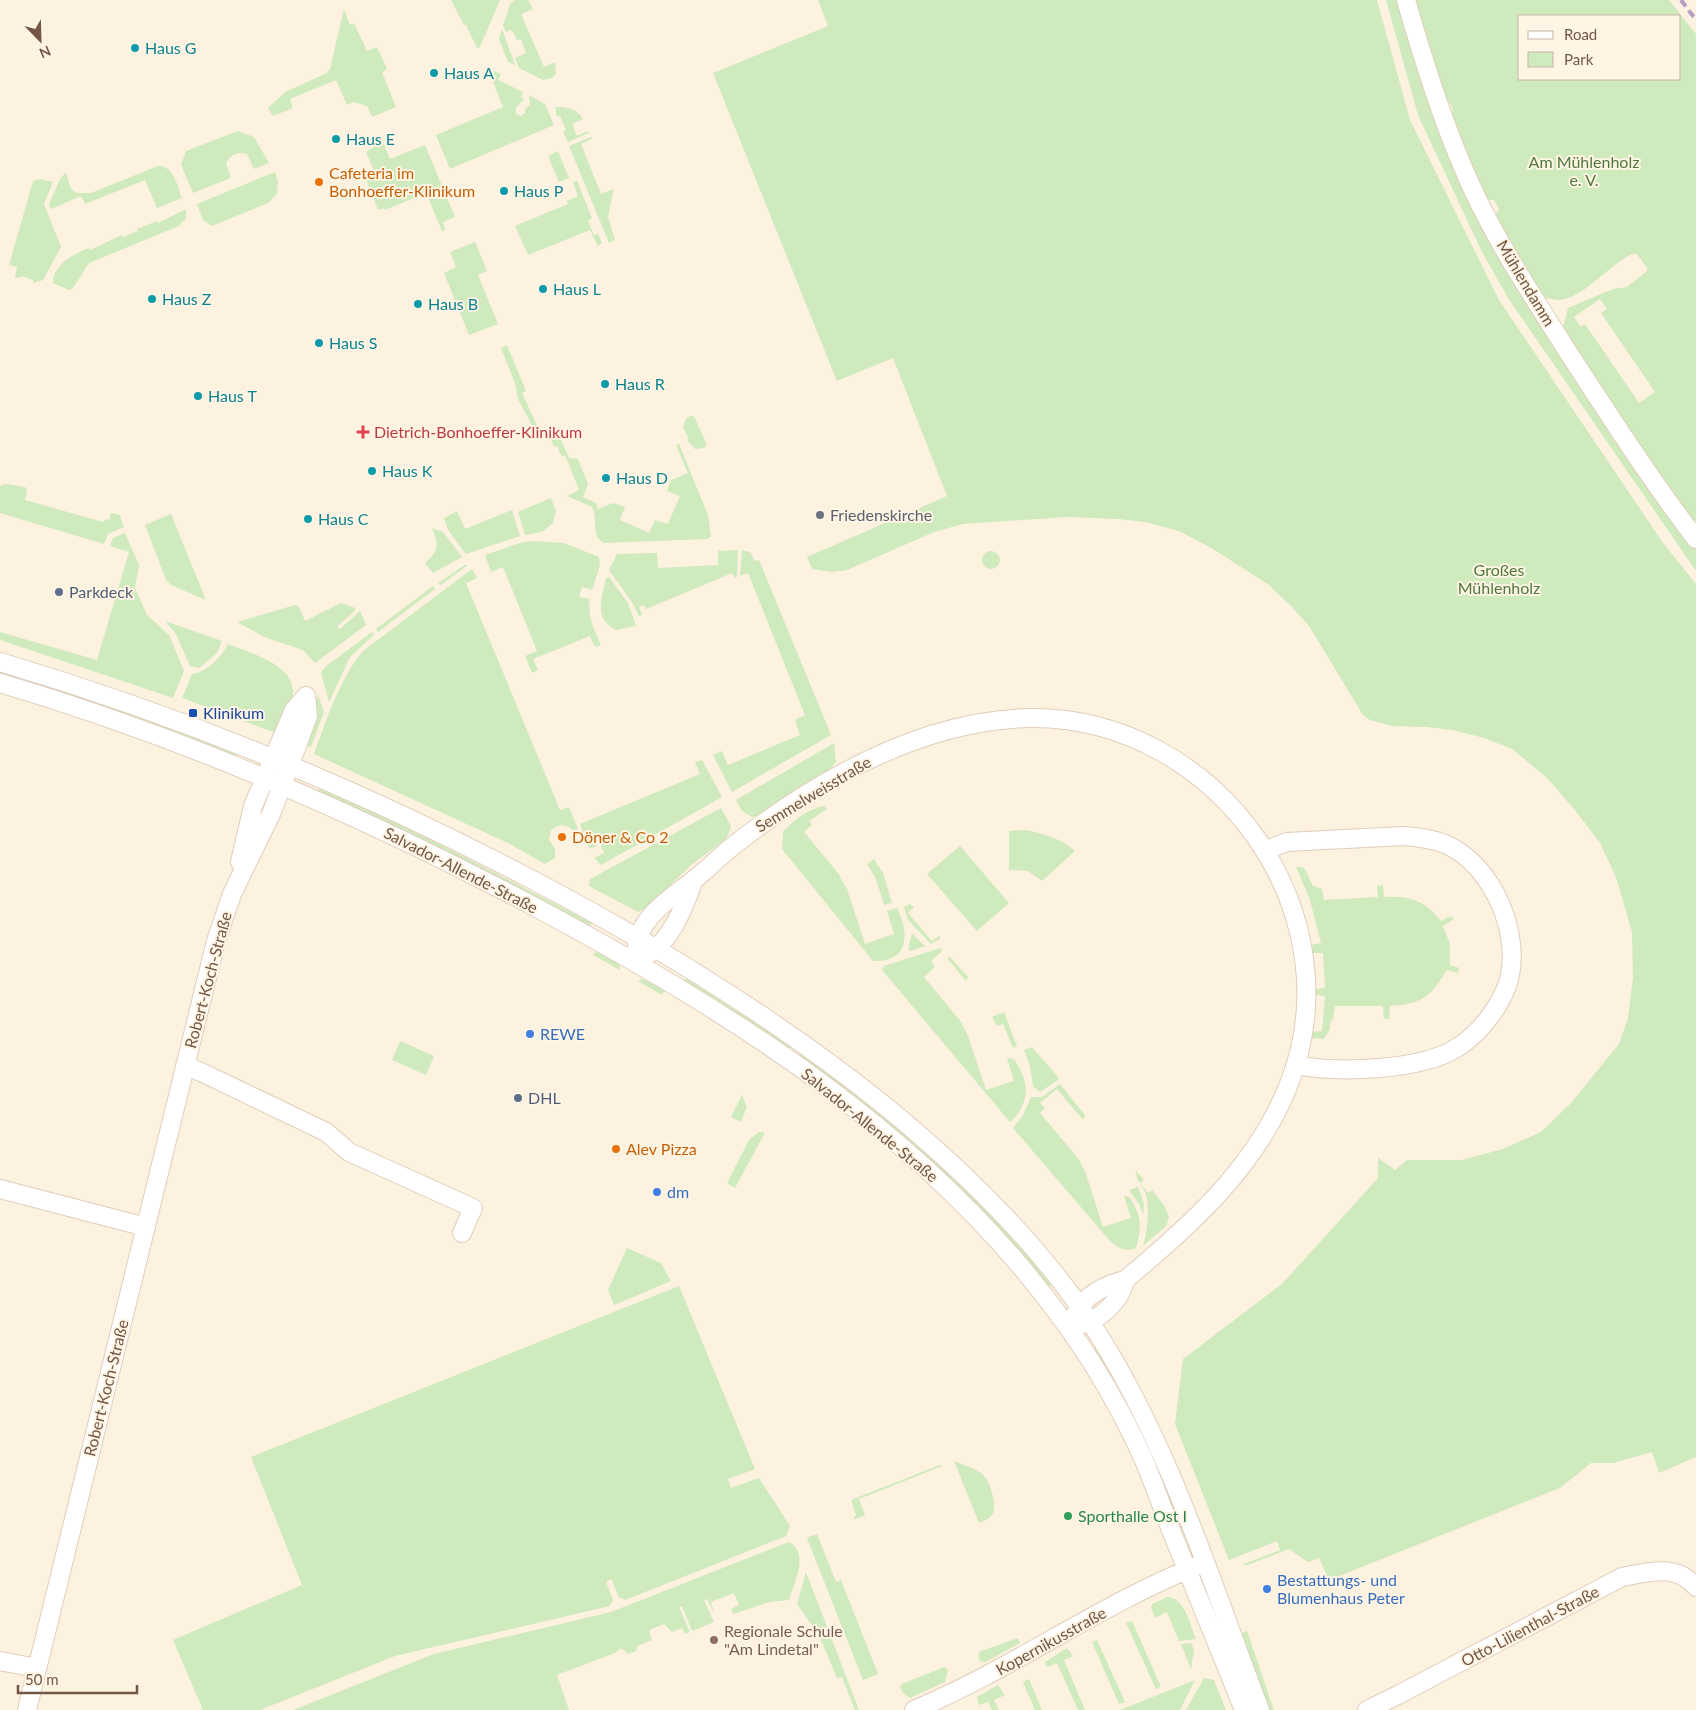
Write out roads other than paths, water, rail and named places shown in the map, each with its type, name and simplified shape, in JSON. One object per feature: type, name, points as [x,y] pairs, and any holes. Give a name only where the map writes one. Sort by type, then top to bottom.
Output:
[{"type":"street","name":"Mühlendamm","points":[[1406,0],[1440,111],[1462,166],[1484,211],[1545,316],[1604,407],[1696,539]]},
{"type":"street","name":"Salvador-Allende-Straße","points":[[0,662],[123,702],[273,759],[457,841],[657,949],[801,1041],[921,1136],[1012,1224],[1090,1322],[1141,1409],[1157,1443],[1205,1562],[1260,1710]]},
{"type":"street","name":"Salvador-Allende-Straße","points":[[0,683],[113,720],[282,786],[447,861],[636,962],[788,1059],[907,1152],[996,1236],[1069,1328],[1123,1418],[1143,1459],[1244,1710]]},
{"type":"street","points":[[264,779],[294,710],[306,696],[308,716],[282,786]]},
{"type":"street","name":"Semmelweisstraße","points":[[637,938],[646,923],[671,895],[694,879],[714,860],[770,817],[853,766],[948,730],[981,723],[1032,718],[1090,725],[1132,738],[1161,752],[1200,777],[1222,796],[1241,817],[1266,850],[1289,896],[1302,953],[1305,1008],[1302,1040],[1296,1065],[1274,1117],[1258,1145],[1235,1175],[1193,1221],[1125,1280],[1116,1282],[1093,1294],[1078,1306]]},
{"type":"street","name":"Robert-Koch-Straße","points":[[27,1710],[216,941],[232,894],[253,806],[264,779]]},
{"type":"street","name":"Robert-Koch-Straße","points":[[232,894],[282,786]]},
{"type":"street","points":[[1266,850],[1287,842],[1404,836],[1445,844],[1461,853],[1476,867],[1492,887],[1509,933],[1511,957],[1507,985],[1497,1006],[1474,1035],[1458,1048],[1437,1058],[1412,1065],[1312,1068],[1296,1065]]},
{"type":"street","name":"Semmelweisstraße","points":[[657,949],[684,907],[694,879]]},
{"type":"street","points":[[636,962],[637,938]]},
{"type":"street","points":[[636,962],[657,949]]},
{"type":"street","name":"Robert-Koch-Straße","points":[[185,1066],[326,1132],[349,1152],[473,1208],[462,1233]]},
{"type":"street","points":[[0,1188],[146,1227]]},
{"type":"street","name":"Semmelweisstraße","points":[[1090,1322],[1105,1311],[1123,1291],[1125,1280]]},
{"type":"street","points":[[1069,1328],[1078,1306]]},
{"type":"street","points":[[1069,1328],[1090,1322]]},
{"type":"street","points":[[1187,1569],[1205,1562]]},
{"type":"street","name":"Kopernikusstraße","points":[[914,1710],[966,1687],[1137,1592],[1187,1569]]},
{"type":"street","name":"Otto-Lilienthal-Straße","points":[[1366,1710],[1406,1691],[1622,1577],[1662,1569],[1690,1580],[1696,1587]]},
{"type":"street","points":[[0,1661],[37,1668]]},
{"type":"railway","points":[[1681,0],[1696,20]]},
{"type":"place","name":"Haus G","points":[[135,48]]},
{"type":"place","name":"Haus A","points":[[434,73]]},
{"type":"place","name":"Haus E","points":[[336,139]]},
{"type":"place","name":"Cafeteria im Bonhoeffer-Klinikum","points":[[319,182]]},
{"type":"place","name":"Haus P","points":[[504,191]]},
{"type":"place","name":"Haus L","points":[[543,289]]},
{"type":"place","name":"Haus Z","points":[[152,299]]},
{"type":"place","name":"Haus B","points":[[418,304]]},
{"type":"place","name":"Haus S","points":[[319,343]]},
{"type":"place","name":"Haus R","points":[[605,384]]},
{"type":"place","name":"Haus T","points":[[198,396]]},
{"type":"place","name":"Dietrich-Bonhoeffer-Klinikum","points":[[363,432]]},
{"type":"place","name":"Haus K","points":[[372,471]]},
{"type":"place","name":"Haus D","points":[[606,478]]},
{"type":"place","name":"Friedenskirche","points":[[820,515]]},
{"type":"place","name":"Haus C","points":[[308,519]]},
{"type":"place","name":"Parkdeck","points":[[59,592]]},
{"type":"place","name":"Klinikum","points":[[193,713]]},
{"type":"place","name":"Döner & Co 2","points":[[562,837]]},
{"type":"place","name":"REWE","points":[[530,1034]]},
{"type":"place","name":"DHL","points":[[518,1098]]},
{"type":"place","name":"Alev Pizza","points":[[616,1149]]},
{"type":"place","name":"dm","points":[[657,1192]]},
{"type":"place","name":"Sporthalle Ost I","points":[[1068,1516]]},
{"type":"place","name":"Bestattungs- und Blumenhaus Peter","points":[[1267,1589]]},
{"type":"place","name":"Regionale Schule \"Am Lindetal\"","points":[[714,1640]]},
{"type":"park label","name":"Am Mühlenholz e. V.","points":[[1584,171]]},
{"type":"park label","name":"Großes Mühlenholz","points":[[1499,579]]}]
